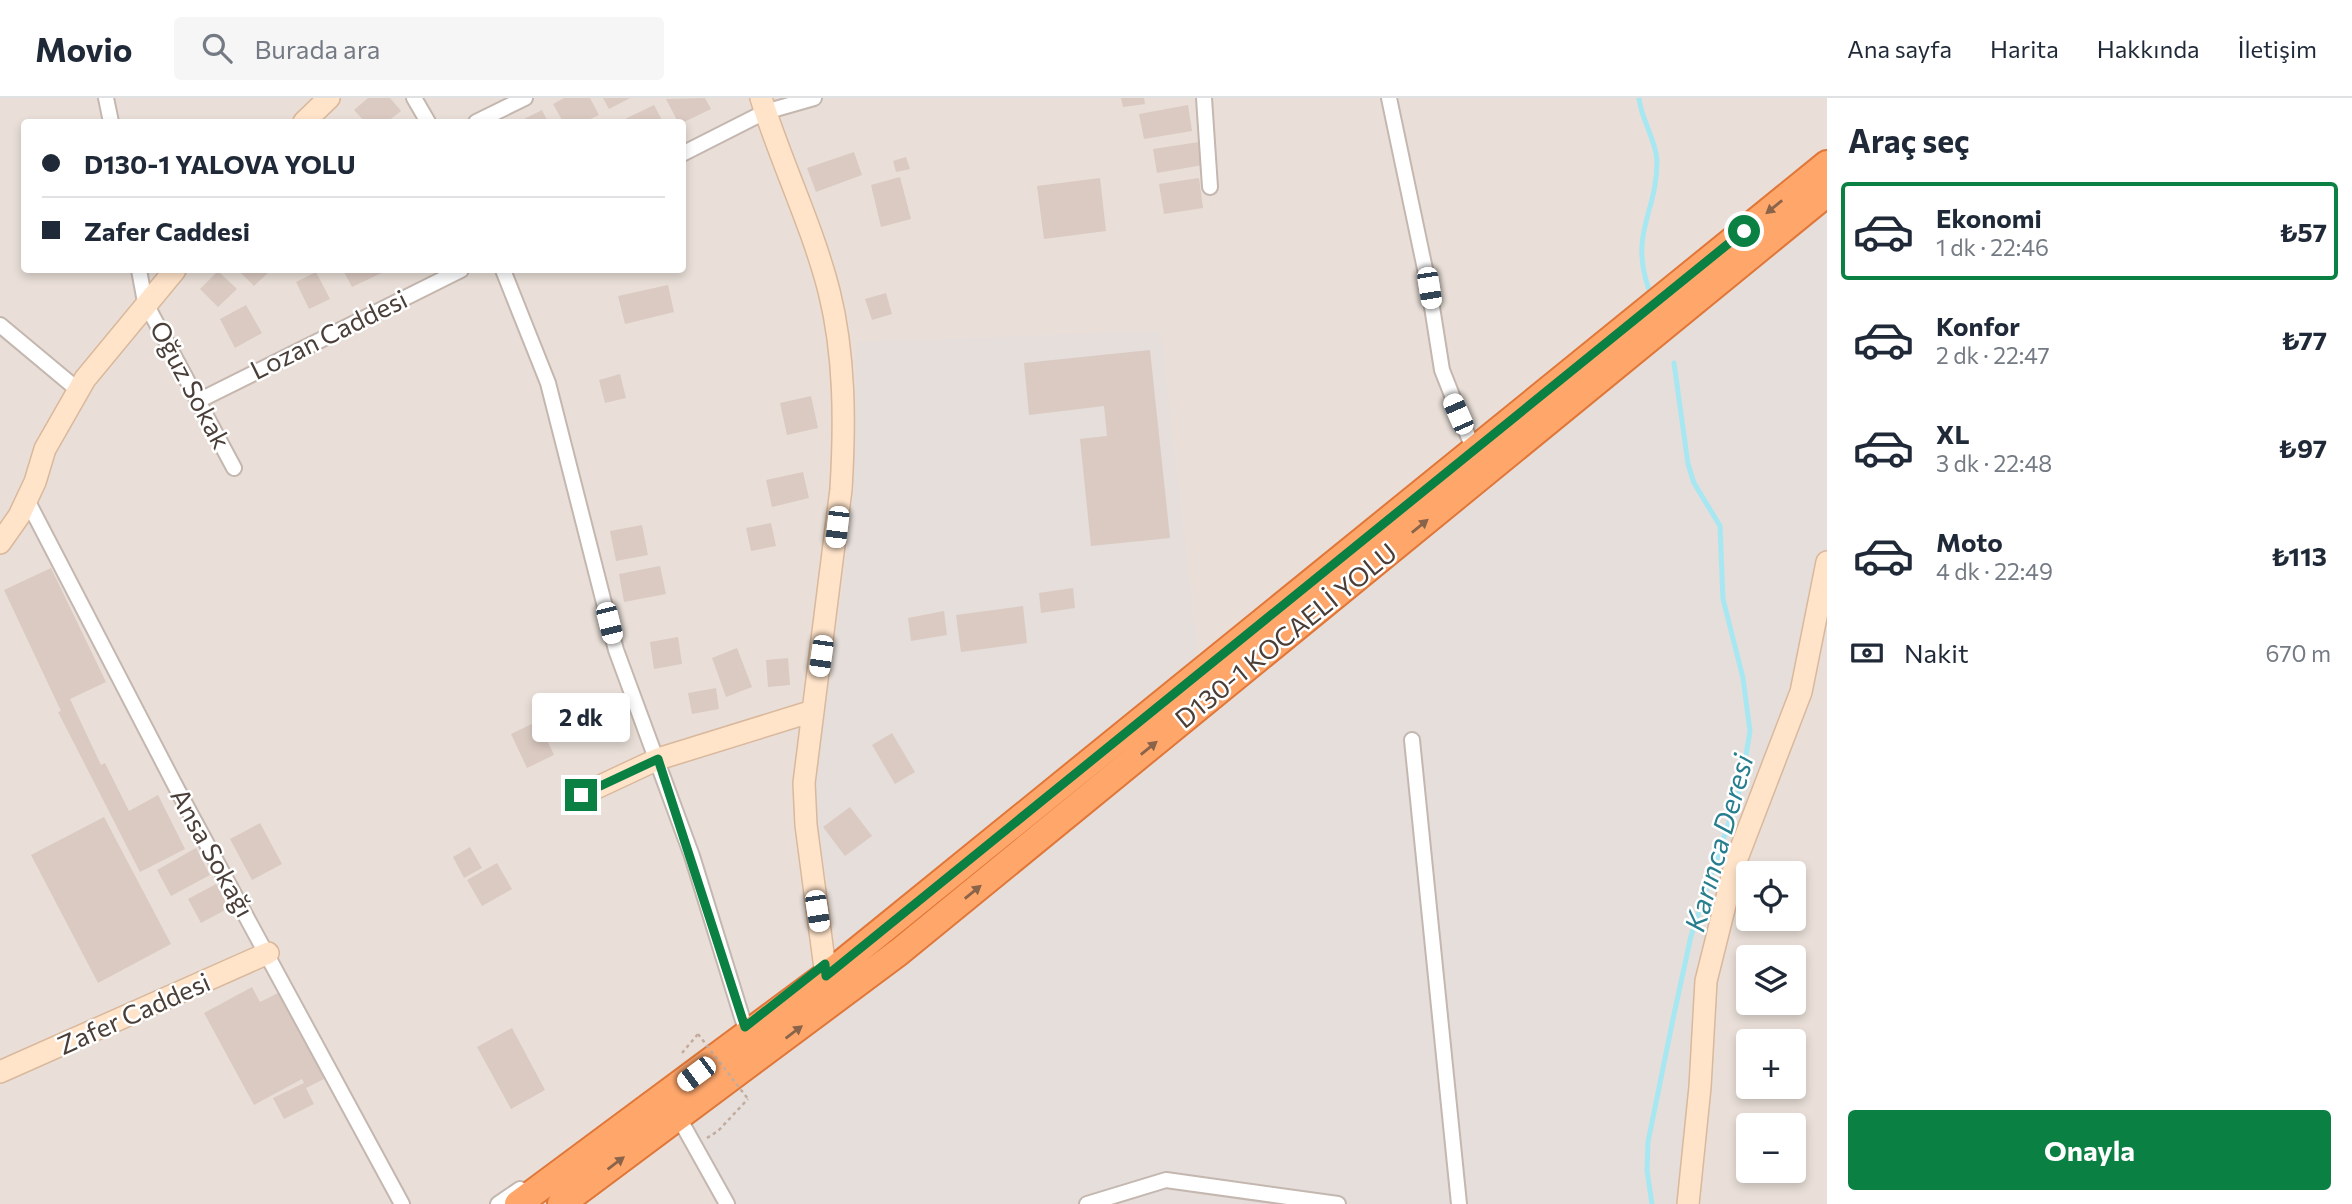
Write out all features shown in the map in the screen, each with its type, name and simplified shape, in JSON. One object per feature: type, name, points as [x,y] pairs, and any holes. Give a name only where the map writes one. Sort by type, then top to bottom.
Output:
[{"type":"highway","points":[[561,1204],[678,1118],[724,1069],[826,970],[1474,451],[1827,164]]},
{"type":"highway","name":"D130-1 KOCAELİ YOLU","points":[[724,1069],[1044,835],[1827,193]]},
{"type":"highway","points":[[518,1204],[724,1069]]},
{"type":"street","points":[[106,98],[110,119]]},
{"type":"street","points":[[414,98],[426,119]]},
{"type":"street","points":[[482,119],[524,98]]},
{"type":"street","points":[[686,152],[763,105],[814,98]]},
{"type":"street","points":[[1204,98],[1210,187]]},
{"type":"street","points":[[1389,98],[1442,370],[1474,451]]},
{"type":"street","points":[[306,119],[322,100]]},
{"type":"street","points":[[499,1204],[826,970],[804,805],[841,489],[843,450],[840,356],[828,288],[763,105]]},
{"type":"street","name":"Oğuz Sokak","points":[[140,273],[145,302],[234,468]]},
{"type":"street","points":[[0,543],[27,500],[45,449],[78,390],[101,356],[172,273]]},
{"type":"street","name":"Lozan Caddesi","points":[[198,401],[455,273]]},
{"type":"street","points":[[504,273],[548,383],[616,650],[658,759],[745,1027]]},
{"type":"street","points":[[0,325],[78,390]]},
{"type":"street","name":"Ansa Sokağı","points":[[27,500],[177,789],[402,1204]]},
{"type":"street","points":[[1688,1204],[1700,1087],[1706,981],[1736,862],[1801,692],[1827,562]]},
{"type":"street","points":[[581,795],[658,759],[813,711]]},
{"type":"street","points":[[1412,740],[1459,1204]]},
{"type":"street","name":"Zafer Caddesi","points":[[0,1072],[268,953]]},
{"type":"street","points":[[678,1118],[727,1204]]},
{"type":"street","points":[[1087,1204],[1166,1180],[1338,1204]]},
{"type":"path","points":[[681,1055],[698,1034],[748,1099],[718,1131]]},
{"type":"shaded area","points":[[0,98],[1827,98],[1827,1204],[0,1204]]},
{"type":"shaded area","points":[[1827,158],[1827,562],[1801,692],[1745,861],[1736,861],[1736,890],[1706,981],[1688,1204],[727,1204],[683,1125],[725,1053],[769,1002],[839,940],[815,818],[815,783],[845,575],[854,463],[857,342],[1161,331],[1200,674]]},
{"type":"building","points":[[368,98],[390,98],[401,111],[391,119],[362,119],[354,110]]},
{"type":"building","points":[[564,98],[590,98],[599,115],[590,119],[561,119],[553,104]]},
{"type":"building","points":[[603,98],[630,98],[609,109]]},
{"type":"building","points":[[705,98],[711,109],[686,121],[676,119],[666,99]]},
{"type":"building","points":[[1121,98],[1144,98],[1145,104],[1123,107]]},
{"type":"building","points":[[654,105],[661,119],[625,119]]},
{"type":"building","points":[[1188,105],[1192,131],[1144,139],[1139,114]]},
{"type":"building","points":[[542,110],[546,119],[524,119]]},
{"type":"building","points":[[1199,142],[1203,165],[1157,173],[1153,149]]},
{"type":"building","points":[[854,152],[862,175],[816,192],[807,168]]},
{"type":"building","points":[[906,157],[910,169],[896,172],[893,161]]},
{"type":"building","points":[[900,177],[911,219],[881,227],[871,185]]},
{"type":"building","points":[[1100,178],[1106,231],[1044,239],[1037,186]]},
{"type":"building","points":[[1199,178],[1203,208],[1164,214],[1159,184]]},
{"type":"building","points":[[216,273],[220,273],[237,289],[218,307],[200,289]]},
{"type":"building","points":[[241,273],[268,273],[254,286]]},
{"type":"building","points":[[317,273],[330,299],[309,309],[296,282]]},
{"type":"building","points":[[345,273],[382,273],[352,287]]},
{"type":"building","points":[[668,285],[674,312],[625,324],[618,296]]},
{"type":"building","points":[[886,293],[892,314],[872,320],[865,299]]},
{"type":"building","points":[[246,305],[262,333],[235,348],[220,319]]},
{"type":"building","points":[[1150,350],[1170,538],[1091,546],[1080,439],[1107,436],[1104,406],[1029,415],[1024,363]]},
{"type":"building","points":[[620,374],[626,398],[605,403],[599,380]]},
{"type":"building","points":[[811,396],[818,428],[787,435],[780,403]]},
{"type":"building","points":[[803,472],[809,498],[772,507],[766,480]]},
{"type":"building","points":[[771,523],[776,546],[751,551],[746,528]]},
{"type":"building","points":[[642,525],[648,555],[616,561],[610,531]]},
{"type":"building","points":[[660,566],[666,594],[624,602],[619,574]]},
{"type":"building","points":[[51,568],[106,682],[70,699],[101,765],[105,763],[129,811],[158,795],[185,849],[140,872],[58,712],[61,711],[4,590]]},
{"type":"building","points":[[1073,588],[1075,608],[1041,613],[1039,593]]},
{"type":"building","points":[[1023,606],[1027,643],[961,652],[956,615]]},
{"type":"building","points":[[944,611],[947,635],[911,641],[908,618]]},
{"type":"building","points":[[678,637],[682,664],[654,669],[650,642]]},
{"type":"building","points":[[737,648],[752,687],[726,697],[712,658]]},
{"type":"building","points":[[788,658],[790,685],[768,687],[766,660]]},
{"type":"building","points":[[716,688],[719,709],[692,714],[688,693]]},
{"type":"building","points":[[538,721],[554,755],[527,768],[511,734]]},
{"type":"building","points":[[892,733],[915,772],[895,784],[872,745]]},
{"type":"building","points":[[850,807],[872,836],[845,856],[823,827]]},
{"type":"building","points":[[104,817],[171,944],[98,983],[31,855]]},
{"type":"building","points":[[260,823],[282,864],[252,880],[230,839]]},
{"type":"building","points":[[470,847],[482,868],[464,878],[453,857]]},
{"type":"building","points":[[196,848],[210,875],[171,896],[157,870]]},
{"type":"building","points":[[497,863],[512,889],[482,906],[467,880]]},
{"type":"building","points":[[216,884],[229,908],[201,923],[188,899]]},
{"type":"building","points":[[252,987],[260,1002],[278,993],[326,1078],[306,1088],[314,1104],[284,1119],[273,1098],[304,1083],[302,1079],[254,1105],[204,1013]]},
{"type":"building","points":[[512,1028],[545,1090],[511,1109],[477,1047]]},
{"type":"waterway","name":"Karınca Deresi","points":[[1639,98],[1657,161],[1642,253],[1649,290]]},
{"type":"waterway","name":"Karınca Deresi","points":[[1652,1204],[1647,1170],[1648,1142],[1673,1019],[1691,936],[1741,786],[1750,731],[1743,678],[1723,599],[1720,526],[1694,483],[1688,464],[1674,363]]},
{"type":"route","points":[[581,795],[658,759],[692,856],[745,1027],[825,964],[826,976],[1744,231]]}]
